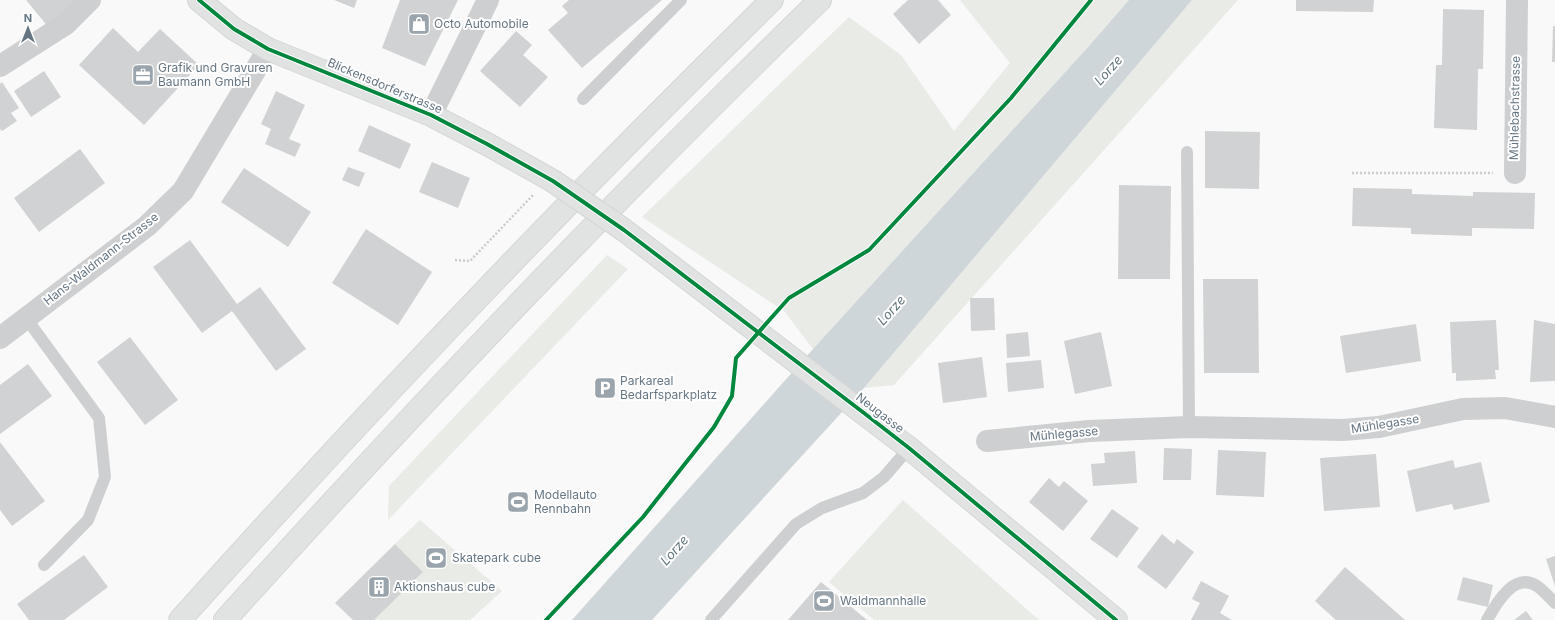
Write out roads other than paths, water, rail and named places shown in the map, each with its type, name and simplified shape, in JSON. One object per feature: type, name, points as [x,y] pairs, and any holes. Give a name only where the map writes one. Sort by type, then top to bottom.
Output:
[{"type":"main road","name":"Blickensdorferstrasse","points":[[199,0],[234,29],[268,49],[431,115],[487,144],[545,186],[624,230]]},
{"type":"main road","points":[[180,620],[326,459],[527,245],[662,108],[772,0]]},
{"type":"main road","points":[[225,620],[343,489],[543,277],[669,148],[820,0]]},
{"type":"main road","name":"Neugasse","points":[[624,230],[909,448],[1116,620]]},
{"type":"street","points":[[0,66],[66,24],[90,0]]},
{"type":"street","points":[[431,115],[488,0]]},
{"type":"street","name":"Mühlebachstrasse","points":[[1515,173],[1517,0]]},
{"type":"street","name":"Hans-Waldmann-Strasse","points":[[0,338],[147,226],[183,191],[268,49]]},
{"type":"street","name":"Mühlegasse","points":[[987,441],[1089,431],[1189,427],[1343,430],[1379,427],[1463,409],[1505,408],[1555,417]]},
{"type":"lane","points":[[583,99],[681,0]]},
{"type":"lane","points":[[1187,152],[1189,427]]},
{"type":"lane","points":[[26,318],[99,418],[106,477],[88,520],[44,565]]},
{"type":"lane","points":[[711,620],[796,524],[822,508],[863,493],[884,477],[909,448]]},
{"type":"lane","points":[[1487,620],[1508,588],[1523,582],[1536,585],[1555,603]]},
{"type":"water","name":"Lorze","points":[[1129,0],[1192,0],[864,388],[652,620],[572,620],[813,349],[1089,46]]},
{"type":"place","name":"Octo Automobile","points":[[419,24]]},
{"type":"place","name":"Grafik und Gravuren Baumann GmbH","points":[[143,75]]},
{"type":"place","name":"Parkareal Bedarfsparkplatz","points":[[605,388]]},
{"type":"place","name":"Modellauto Rennbahn","points":[[518,502]]},
{"type":"place","name":"Skatepark cube","points":[[436,558]]},
{"type":"place","name":"Aktionshaus cube","points":[[379,587]]},
{"type":"place","name":"Waldmannhalle","points":[[824,601]]}]
